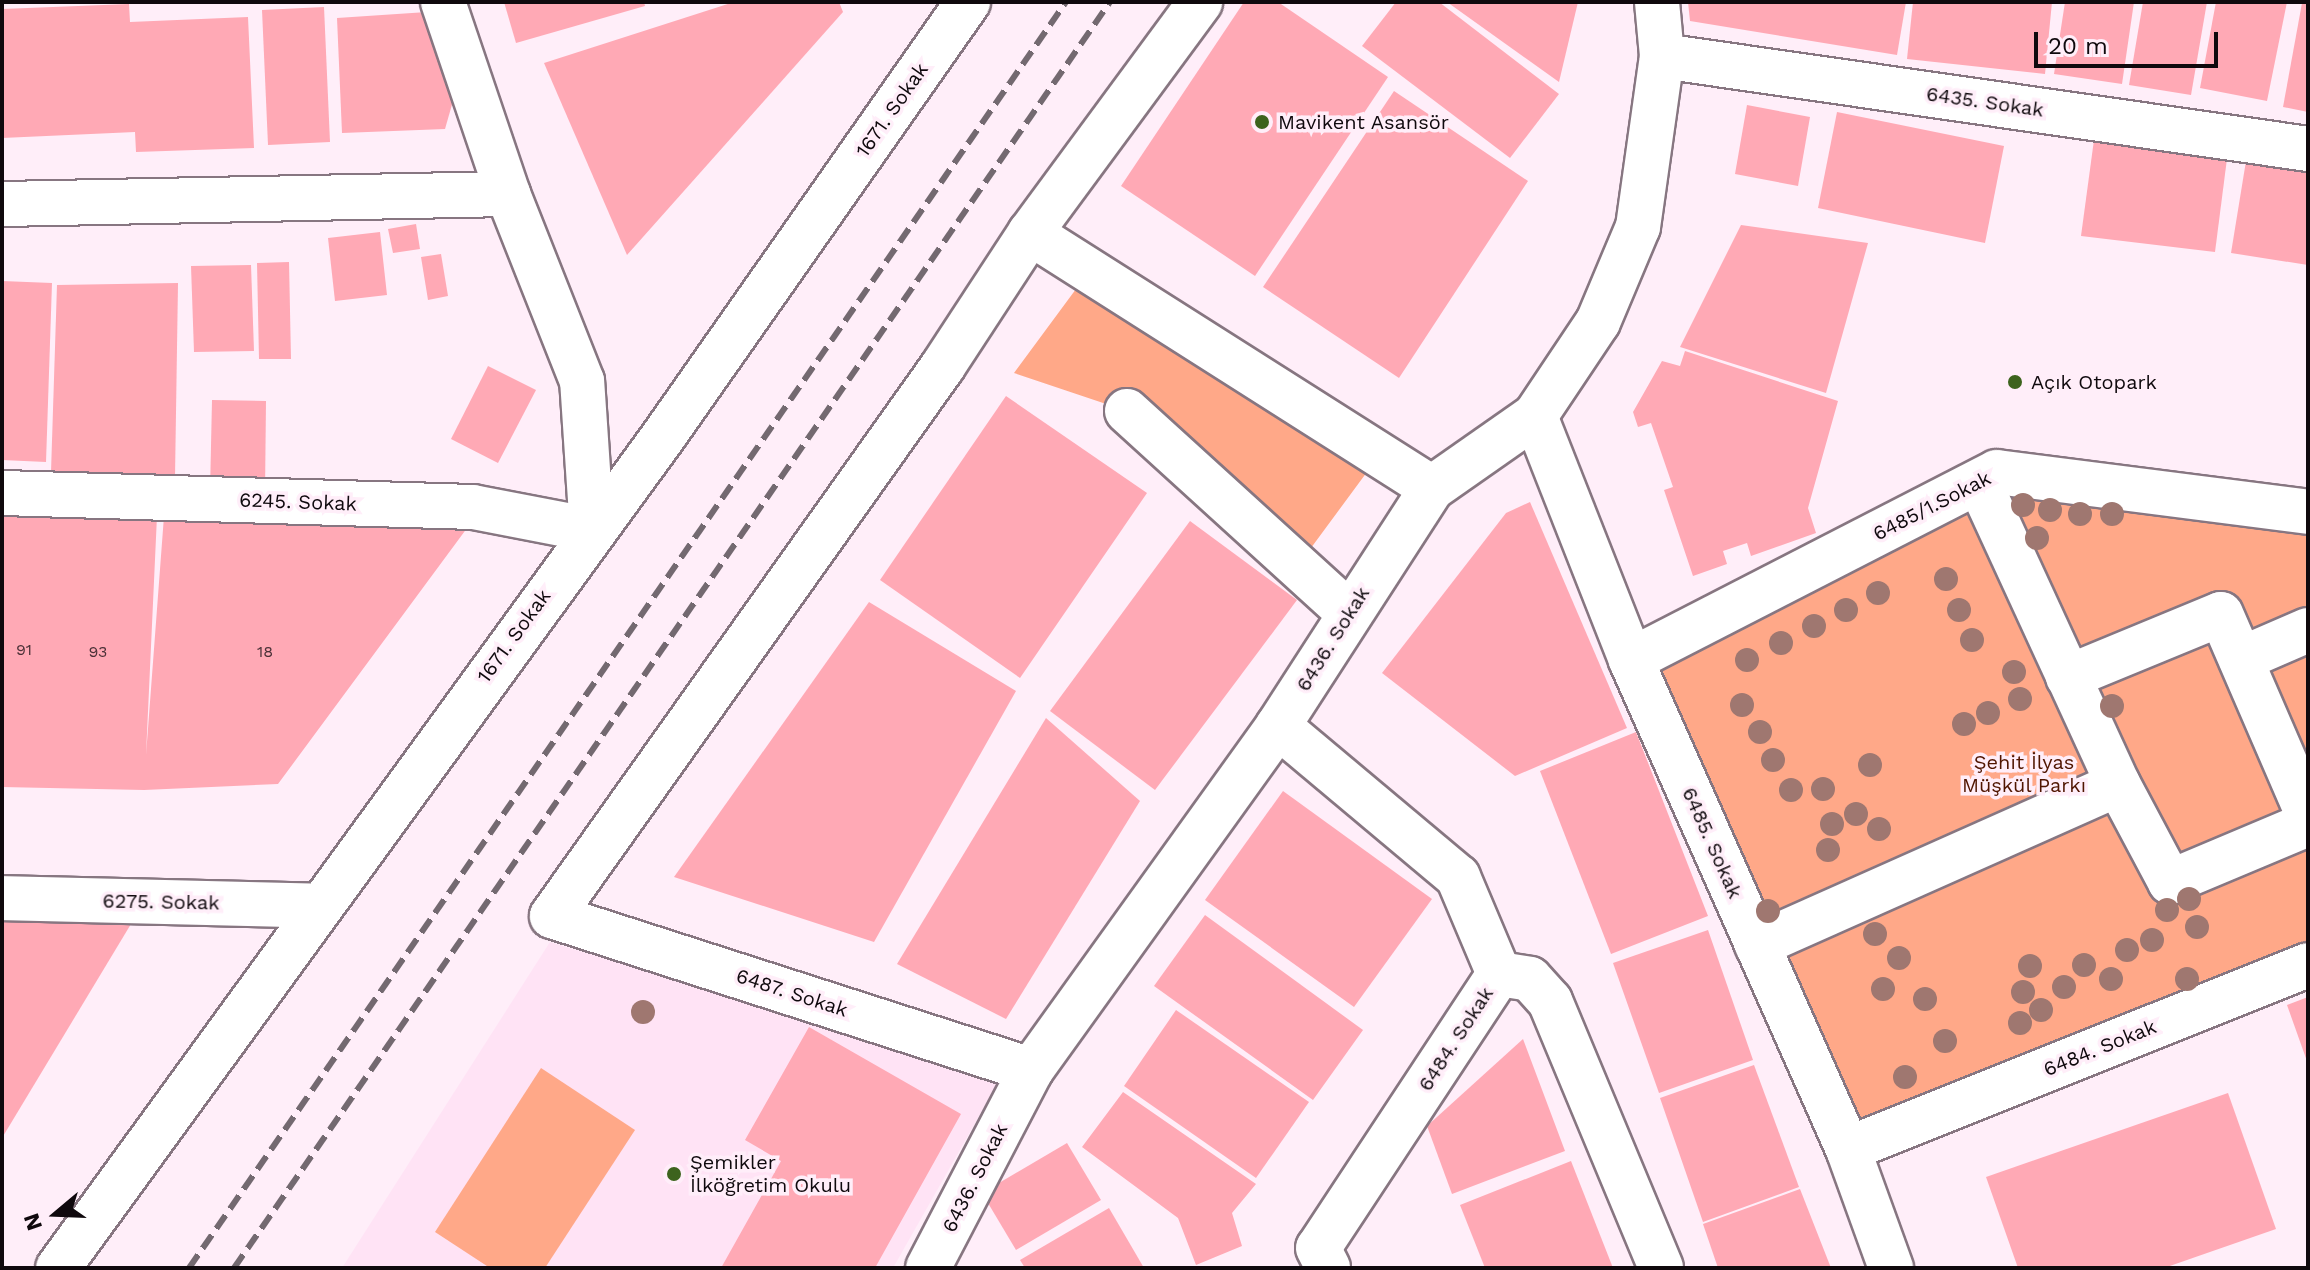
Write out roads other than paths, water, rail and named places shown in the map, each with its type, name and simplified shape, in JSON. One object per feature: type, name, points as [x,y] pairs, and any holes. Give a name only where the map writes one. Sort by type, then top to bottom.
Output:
[{"type":"street","points":[[443,2],[508,194],[582,381],[592,530]]},
{"type":"street","name":"1671. Sokak","points":[[58,1268],[592,530],[968,2]]},
{"type":"street","points":[[1200,2],[1030,233],[1432,488]]},
{"type":"street","name":"6436. Sokak","points":[[934,1265],[1031,1070],[1278,726],[1348,612],[1432,488],[1535,416],[1598,322],[1638,227],[1662,56],[1657,2]]},
{"type":"street","name":"6435. Sokak","points":[[1662,56],[2308,149]]},
{"type":"street","points":[[2,204],[508,194]]},
{"type":"street","name":"6487. Sokak","points":[[1030,233],[943,366],[552,916],[1031,1070]]},
{"type":"street","points":[[1127,411],[1348,612]]},
{"type":"street","name":"6485. Sokak","points":[[1535,416],[1631,660],[1848,1149],[1891,1268]]},
{"type":"street","name":"6485/1.Sokak","points":[[1631,660],[1997,472],[2308,512]]},
{"type":"street","points":[[1979,482],[2118,784],[2170,882],[2308,824]]},
{"type":"street","name":"6245. Sokak","points":[[2,493],[473,507],[592,530]]},
{"type":"street","points":[[2068,677],[2221,614],[2308,815]]},
{"type":"street","points":[[2241,659],[2308,630]]},
{"type":"street","name":"6484. Sokak","points":[[1278,726],[1458,877],[1499,974],[1318,1248],[1328,1268]]},
{"type":"street","points":[[1757,945],[2118,784]]},
{"type":"street","name":"6275. Sokak","points":[[2,898],[320,906]]},
{"type":"street","name":"6484. Sokak","points":[[1848,1149],[2308,965]]},
{"type":"street","points":[[1499,974],[1530,979],[1550,1001],[1661,1268]]},
{"type":"railway","points":[[189,1268],[1066,2]]},
{"type":"railway","points":[[234,1268],[1110,2]]},
{"type":"place","name":"Mavikent Asansör","points":[[1262,122]]},
{"type":"place","name":"Açık Otopark","points":[[2015,382]]},
{"type":"place","name":"Şemikler İlköğretim Okulu","points":[[674,1174]]},
{"type":"park label","name":"Şehit İlyas Müşkül Parkı","points":[[2024,774]]}]
